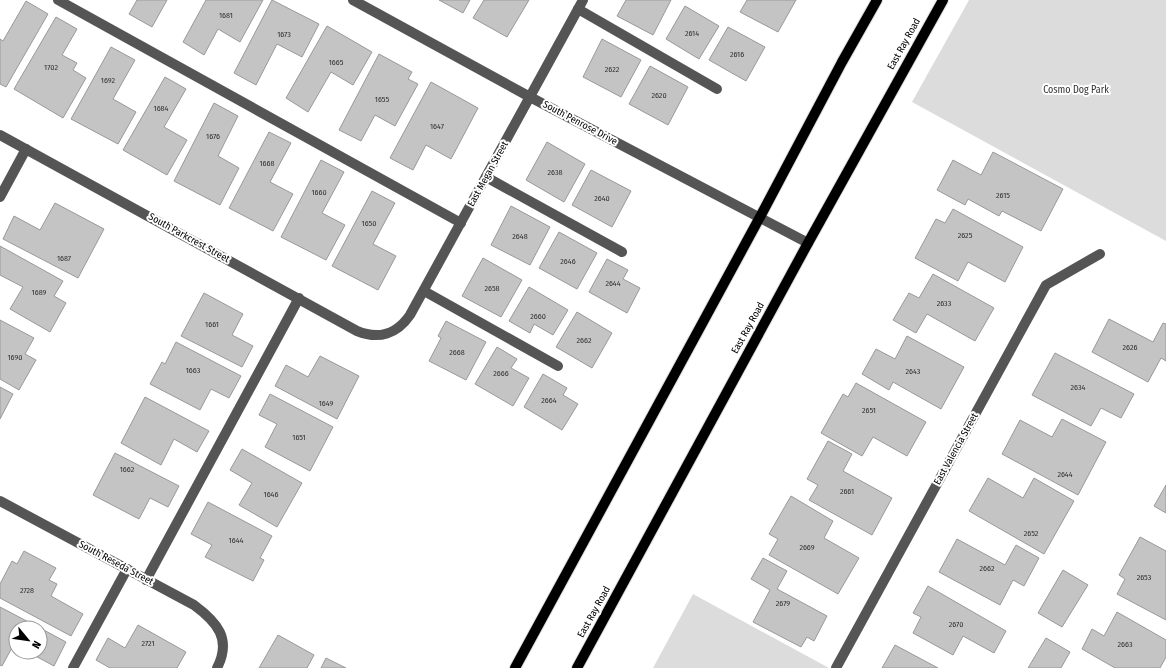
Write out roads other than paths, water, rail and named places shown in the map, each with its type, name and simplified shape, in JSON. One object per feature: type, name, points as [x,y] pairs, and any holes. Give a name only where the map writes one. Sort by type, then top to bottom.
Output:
[{"type":"main road","points":[[515,668],[760,217],[842,62],[877,0]]},
{"type":"main road","name":"East Ray Road","points":[[577,668],[808,243],[943,0]]},
{"type":"street","points":[[58,0],[461,223]]},
{"type":"street","name":"South Penrose Drive","points":[[354,0],[530,97],[808,243]]},
{"type":"street","points":[[580,5],[717,89]]},
{"type":"street","name":"East Megan Street","points":[[380,335],[394,331],[405,323],[410,315],[580,5]]},
{"type":"street","name":"South Parkcrest Street","points":[[0,135],[357,331],[370,335],[380,335]]},
{"type":"street","points":[[0,197],[26,149]]},
{"type":"street","points":[[486,177],[622,252]]},
{"type":"street","name":"East Valencia Street","points":[[836,668],[1046,285],[1100,254]]},
{"type":"street","points":[[424,291],[558,366]]},
{"type":"street","points":[[146,580],[299,298]]},
{"type":"street","name":"South Reseda Street","points":[[0,501],[194,605],[208,615],[222,636],[223,649],[219,667]]},
{"type":"street","points":[[73,668],[127,569]]},
{"type":"park label","name":"Cosmo Dog Park","points":[[1076,90]]}]
